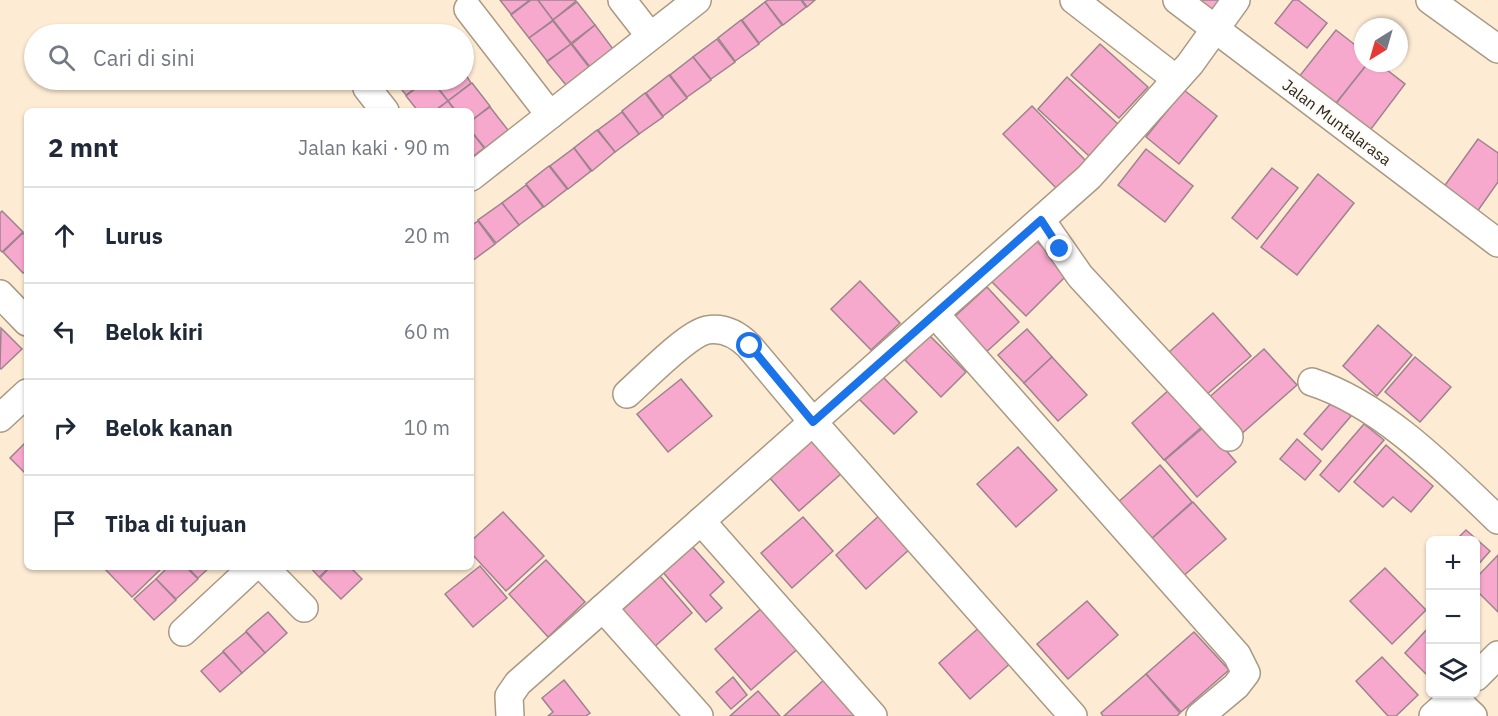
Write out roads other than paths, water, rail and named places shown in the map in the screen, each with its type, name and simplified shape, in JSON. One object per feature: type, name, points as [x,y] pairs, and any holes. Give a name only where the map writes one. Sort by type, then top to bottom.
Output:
[{"type":"street","points":[[622,0],[650,36]]},
{"type":"street","points":[[474,175],[696,0]]},
{"type":"street","points":[[1074,0],[1183,72]]},
{"type":"street","name":"Jalan Muntalarasa","points":[[1177,0],[1212,34],[1498,243]]},
{"type":"street","points":[[510,716],[509,696],[518,683],[1089,177],[1183,72],[1236,0]]},
{"type":"street","points":[[1430,0],[1498,49]]},
{"type":"street","points":[[468,9],[550,115]]},
{"type":"street","points":[[369,90],[383,108]]},
{"type":"street","points":[[1041,220],[1080,276],[1229,437]]},
{"type":"street","points":[[0,294],[24,319]]},
{"type":"street","points":[[935,314],[1237,655],[1246,673],[1236,686],[1200,716]]},
{"type":"street","points":[[627,394],[693,336],[708,330],[738,335],[1073,716]]},
{"type":"street","points":[[1312,382],[1329,387],[1366,406],[1458,480],[1498,520]]},
{"type":"street","points":[[0,418],[24,396]]},
{"type":"street","points":[[701,521],[873,716]]},
{"type":"street","points":[[183,632],[250,570]]},
{"type":"street","points":[[267,570],[304,608]]},
{"type":"street","points":[[603,608],[699,716]]},
{"type":"street","points":[[1480,673],[1498,655]]},
{"type":"street","points":[[1433,716],[1462,702]]}]
